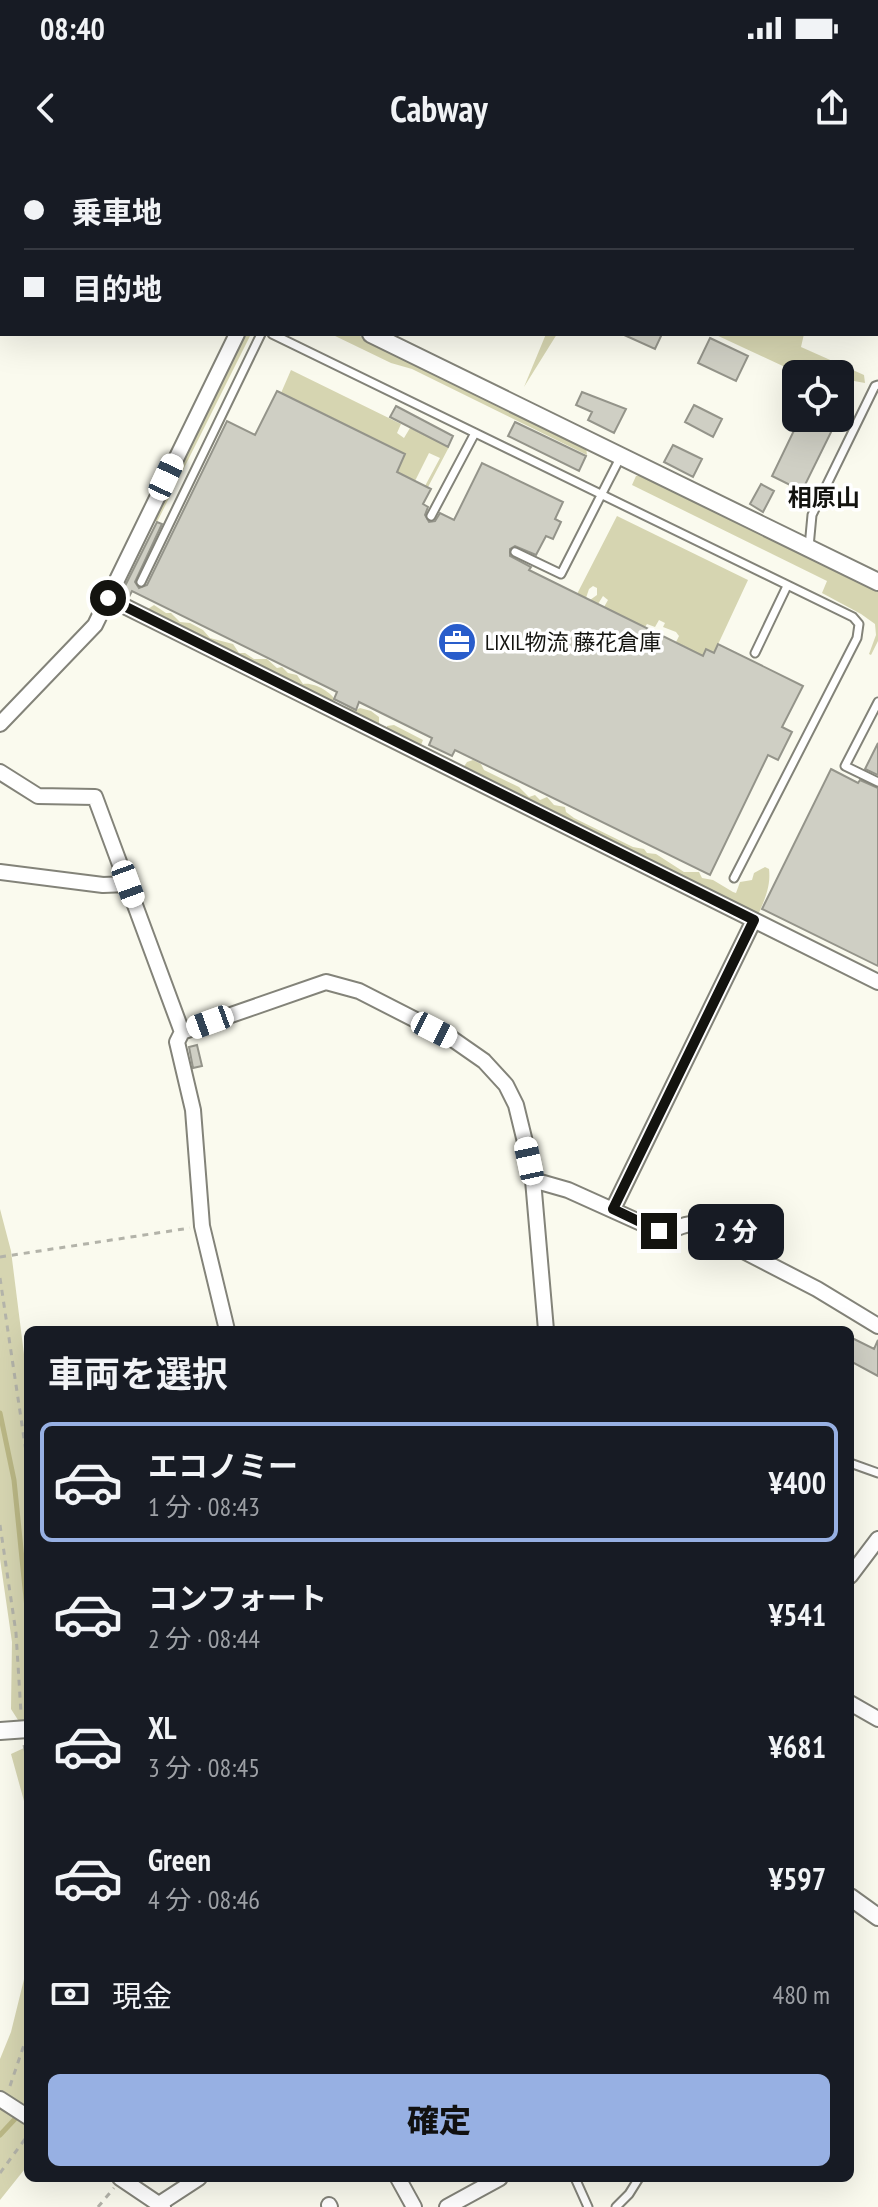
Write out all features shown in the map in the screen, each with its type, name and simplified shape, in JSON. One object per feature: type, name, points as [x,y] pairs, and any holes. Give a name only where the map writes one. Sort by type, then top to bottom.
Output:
[{"type":"street","points":[[0,724],[95,625],[236,336]]},
{"type":"street","points":[[375,336],[878,582]]},
{"type":"street","points":[[108,598],[878,982]]},
{"type":"street","points":[[0,772],[38,796],[95,797],[182,1032]]},
{"type":"street","points":[[0,872],[103,885],[128,884]]},
{"type":"street","points":[[613,1209],[754,920]]},
{"type":"street","points":[[226,1326],[202,1226],[193,1110],[177,1042],[182,1032],[326,982],[359,991],[451,1038],[498,1073],[516,1105],[533,1180],[546,1326]]},
{"type":"street","points":[[533,1180],[568,1190],[659,1231],[668,1233],[691,1224],[817,1289],[878,1326]]},
{"type":"street","points":[[854,1571],[878,1539]]},
{"type":"street","points":[[854,1705],[878,1719]]},
{"type":"street","points":[[0,1731],[24,1730]]},
{"type":"street","points":[[854,1900],[878,1917]]},
{"type":"street","points":[[127,2182],[161,2206],[194,2182]]},
{"type":"street","points":[[400,2182],[414,2207]]},
{"type":"street","points":[[447,2207],[493,2182]]},
{"type":"lane","points":[[141,582],[260,336]]},
{"type":"lane","points":[[276,336],[853,617],[859,624],[857,638],[734,878]]},
{"type":"lane","points":[[809,547],[812,515],[849,435],[878,385]]},
{"type":"lane","points":[[431,516],[475,433]]},
{"type":"lane","points":[[515,552],[561,574],[621,454]]},
{"type":"lane","points":[[755,653],[787,586]]},
{"type":"lane","points":[[878,702],[845,766],[878,782]]},
{"type":"lane","points":[[854,1464],[878,1473]]},
{"type":"lane","points":[[577,2182],[588,2207]]},
{"type":"lane","points":[[616,2207],[636,2182]]},
{"type":"path","points":[[0,1257],[202,1226]]},
{"type":"path","points":[[0,1278],[24,1438]]},
{"type":"path","points":[[0,1525],[24,1719]]},
{"type":"path","points":[[15,2109],[24,2056]]},
{"type":"path","points":[[0,2173],[24,2140]]},
{"type":"path","points":[[98,2207],[118,2182]]},
{"type":"green space","points":[[241,336],[250,336],[157,522],[151,519]]},
{"type":"green space","points":[[335,336],[360,336],[586,447],[587,455],[412,369],[391,363]]},
{"type":"green space","points":[[545,336],[556,336],[524,387]]},
{"type":"green space","points":[[718,336],[804,336],[801,347],[830,360],[782,360],[782,366]]},
{"type":"green space","points":[[291,370],[401,424],[397,433],[404,438],[410,428],[449,447],[428,487],[425,486],[440,458],[429,453],[415,481],[404,476],[384,498],[405,454],[281,393]]},
{"type":"green space","points":[[854,371],[864,375],[865,383],[854,381]]},
{"type":"green space","points":[[644,475],[878,592],[878,641],[871,655],[875,624],[822,593],[827,581],[632,485],[636,476]]},
{"type":"green space","points":[[617,516],[748,580],[714,653],[706,649],[703,656],[676,642],[679,636],[676,632],[663,627],[665,623],[659,620],[655,627],[647,624],[645,627],[604,607],[608,600],[603,596],[598,604],[590,600],[597,595],[597,588],[593,586],[586,598],[577,594]]},
{"type":"green space","points":[[154,605],[171,613],[180,622],[203,630],[210,638],[233,644],[239,653],[254,659],[267,659],[277,668],[282,667],[288,673],[297,675],[303,684],[322,688],[336,701],[324,699],[148,612]]},
{"type":"green space","points":[[340,707],[371,711],[379,717],[379,725]]},
{"type":"green space","points":[[394,725],[423,740],[421,745],[418,747],[387,730],[387,726]]},
{"type":"green space","points":[[473,760],[481,764],[484,770],[519,787],[529,797],[535,795],[540,800],[547,797],[554,805],[565,807],[574,818],[633,847],[656,854],[684,872],[699,872],[702,878],[713,880],[733,892],[736,893],[740,882],[752,880],[754,873],[765,867],[769,869],[768,887],[758,915],[707,888],[693,887],[659,863],[640,857],[616,842],[596,837],[571,820],[561,820],[536,807],[527,798],[463,768]]},
{"type":"green space","points":[[0,1209],[11,1251],[24,1354],[24,1720],[18,1720],[11,1709],[12,1642],[0,1559]]},
{"type":"green space","points":[[24,1748],[24,1801],[11,1754]]},
{"type":"green space","points":[[24,1979],[24,2109],[0,2094],[0,2059],[11,2032]]},
{"type":"green space","points":[[0,2108],[24,2124],[24,2170],[0,2200]]},
{"type":"building","points":[[626,336],[661,336],[655,349]]},
{"type":"building","points":[[710,338],[748,356],[736,381],[698,363]]},
{"type":"building","points":[[277,391],[405,454],[397,472],[431,489],[423,504],[428,507],[425,515],[429,522],[435,521],[440,513],[454,520],[482,463],[563,502],[555,519],[561,522],[553,539],[546,536],[536,555],[515,546],[510,549],[510,556],[531,567],[529,570],[703,656],[706,649],[714,653],[718,644],[803,686],[782,727],[792,732],[778,760],[768,755],[710,875],[455,750],[452,756],[429,745],[432,738],[359,702],[356,710],[334,699],[337,692],[132,591],[129,597],[125,595],[124,588],[157,522],[162,524],[135,582],[139,588],[147,585],[227,421],[255,435]]},
{"type":"building","points":[[582,392],[626,409],[614,433],[588,420],[592,412],[576,405]]},
{"type":"building","points":[[694,405],[722,419],[713,437],[685,422]]},
{"type":"building","points":[[396,406],[453,436],[448,447],[390,417]]},
{"type":"building","points":[[515,422],[586,456],[579,471],[508,436]]},
{"type":"building","points":[[793,432],[831,432],[802,491],[772,476]]},
{"type":"building","points":[[673,445],[702,459],[693,477],[664,462]]},
{"type":"building","points":[[761,484],[774,491],[763,512],[750,504]]},
{"type":"building","points":[[878,743],[878,775],[865,769]]},
{"type":"building","points":[[831,769],[858,783],[860,780],[878,788],[878,966],[762,909]]},
{"type":"building","points":[[197,1045],[202,1066],[193,1068],[189,1047]]},
{"type":"building","points":[[854,1339],[874,1349],[878,1340],[878,1376],[854,1363]]},
{"type":"waterway","points":[[0,1413],[14,1480],[24,1579]]},
{"type":"waterway","points":[[0,2135],[24,2109]]},
{"type":"place","name":"LIXIL物流 藤花倉庫","points":[[457,642]]},
{"type":"district","name":"相原山","points":[[824,497]]},
{"type":"route","points":[[108,598],[754,920],[613,1209],[659,1231]]}]
